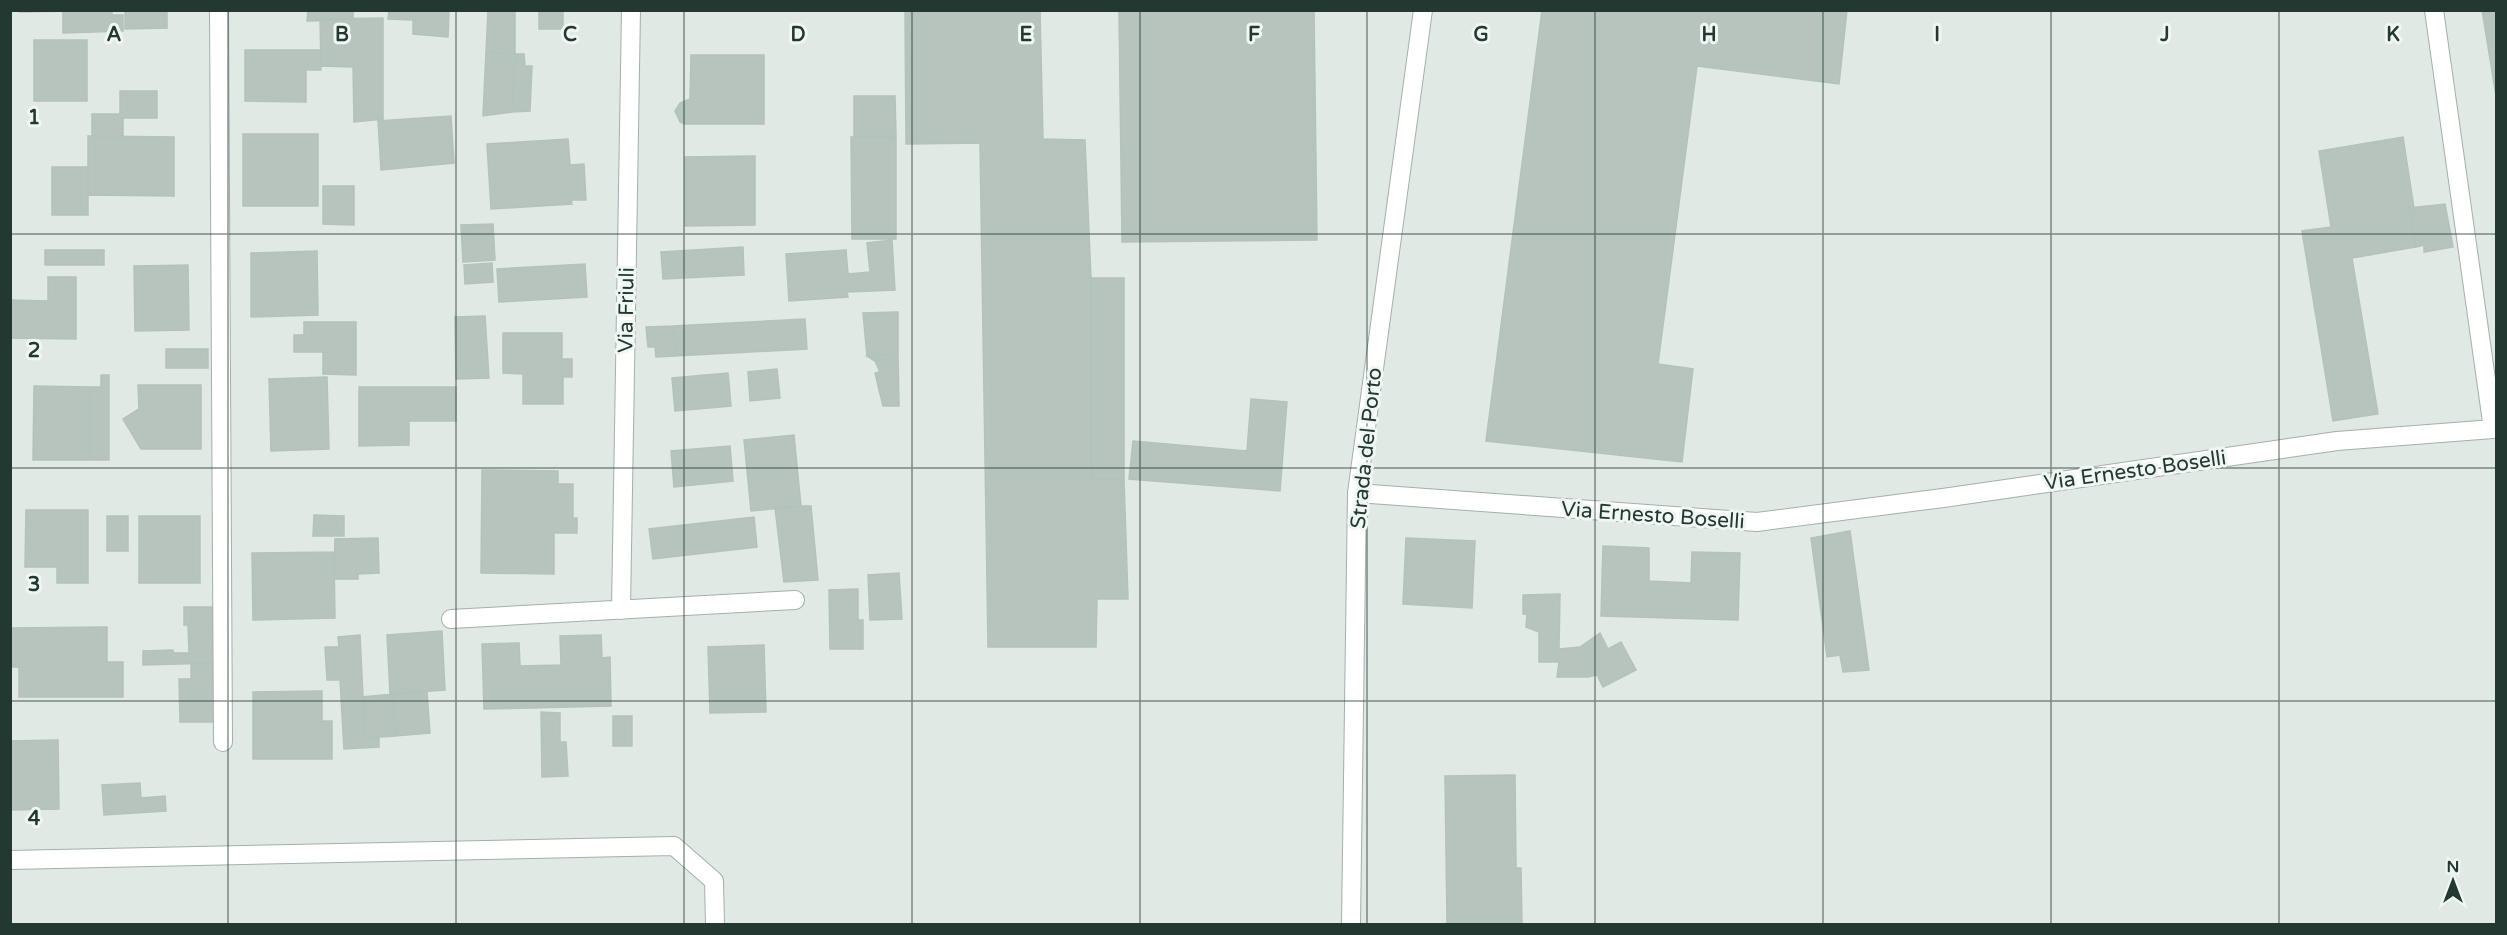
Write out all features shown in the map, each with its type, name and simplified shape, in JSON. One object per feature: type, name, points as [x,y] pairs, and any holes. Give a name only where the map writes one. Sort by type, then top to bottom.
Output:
[{"type":"street","points":[[219,10],[223,742]]},
{"type":"street","name":"Via Friuli","points":[[621,610],[631,10]]},
{"type":"street","name":"Strada del Porto","points":[[1352,924],[1357,494],[1423,10]]},
{"type":"street","name":"Via Ernesto Boselli","points":[[1357,494],[1757,522],[2337,441],[2493,429],[2434,10]]},
{"type":"street","points":[[451,619],[795,600]]},
{"type":"street","points":[[10,860],[674,846],[714,881],[715,924]]},
{"type":"building","points":[[20,10],[71,10],[71,11],[20,12]]},
{"type":"building","points":[[112,10],[112,15],[123,15],[123,31],[63,33],[63,11]]},
{"type":"building","points":[[125,10],[167,10],[167,28],[125,29]]},
{"type":"building","points":[[308,10],[353,10],[353,20],[307,21]]},
{"type":"building","points":[[389,10],[449,10],[448,37],[413,34],[413,20],[388,19]]},
{"type":"building","points":[[488,10],[515,10],[515,54],[486,52]]},
{"type":"building","points":[[539,10],[591,10],[563,11],[563,29],[539,29]]},
{"type":"building","points":[[905,10],[1040,10],[1043,139],[1085,140],[1091,278],[1091,479],[1124,479],[1128,599],[1097,599],[1096,647],[988,647],[980,143],[906,144]]},
{"type":"building","points":[[1119,10],[1314,10],[1317,240],[1122,242]]},
{"type":"building","points":[[1542,10],[1847,10],[1839,84],[1697,66],[1658,364],[1693,369],[1682,462],[1486,441]]},
{"type":"building","points":[[2482,10],[2496,10],[2496,96]]},
{"type":"building","points":[[383,18],[383,119],[354,122],[353,67],[321,66],[320,19]]},
{"type":"building","points":[[34,40],[87,40],[87,101],[34,101]]},
{"type":"building","points":[[245,50],[321,50],[321,70],[306,70],[306,102],[245,101]]},
{"type":"building","points":[[486,52],[515,54],[512,112],[483,116]]},
{"type":"building","points":[[515,54],[524,54],[525,66],[532,66],[530,111],[512,112]]},
{"type":"building","points":[[691,55],[764,55],[764,124],[684,124],[680,122],[675,111],[680,103],[690,99]]},
{"type":"building","points":[[120,91],[157,91],[157,118],[123,118],[123,137],[92,136],[92,114],[120,114]]},
{"type":"building","points":[[854,96],[895,96],[896,137],[854,137]]},
{"type":"building","points":[[451,116],[454,163],[381,170],[378,121]]},
{"type":"building","points":[[243,134],[318,134],[318,206],[243,206]]},
{"type":"building","points":[[88,136],[174,137],[174,196],[88,195]]},
{"type":"building","points":[[851,137],[896,137],[896,239],[852,239]]},
{"type":"building","points":[[2403,137],[2414,208],[2410,208],[2416,247],[2352,258],[2378,414],[2333,421],[2302,231],[2331,227],[2319,151]]},
{"type":"building","points":[[568,139],[570,165],[584,164],[586,200],[571,200],[572,204],[491,209],[487,144]]},
{"type":"building","points":[[755,156],[755,225],[685,226],[685,157]]},
{"type":"building","points":[[52,167],[88,167],[88,215],[52,215]]},
{"type":"building","points":[[323,186],[354,186],[354,225],[323,224]]},
{"type":"building","points":[[2445,204],[2453,247],[2424,252],[2424,245],[2416,247],[2410,208]]},
{"type":"building","points":[[493,224],[495,260],[463,262],[461,225]]},
{"type":"building","points":[[892,240],[895,290],[847,292],[848,297],[789,301],[786,254],[846,250],[848,274],[870,272],[867,243]]},
{"type":"building","points":[[743,247],[744,275],[663,279],[661,252]]},
{"type":"building","points":[[45,250],[104,250],[104,265],[45,265]]},
{"type":"building","points":[[317,251],[318,315],[251,317],[251,253]]},
{"type":"building","points":[[492,263],[493,282],[465,284],[464,265]]},
{"type":"building","points":[[585,264],[587,297],[499,302],[497,269]]},
{"type":"building","points":[[188,265],[189,330],[135,331],[134,266]]},
{"type":"building","points":[[48,277],[76,277],[76,339],[10,338],[10,300],[48,301]]},
{"type":"building","points":[[1091,278],[1124,278],[1124,479],[1091,479]]},
{"type":"building","points":[[898,312],[898,354],[867,356],[863,313]]},
{"type":"building","points":[[485,316],[489,378],[456,379],[455,317]]},
{"type":"building","points":[[805,319],[807,349],[675,356],[674,326]]},
{"type":"building","points":[[304,322],[356,322],[356,352],[294,352],[294,335],[304,335]]},
{"type":"building","points":[[674,326],[675,356],[656,357],[655,347],[648,347],[646,327]]},
{"type":"building","points":[[503,333],[562,333],[562,359],[572,359],[572,377],[563,377],[563,404],[523,404],[523,374],[503,373]]},
{"type":"building","points":[[166,349],[208,349],[208,368],[166,368]]},
{"type":"building","points":[[323,352],[356,352],[356,375],[323,374]]},
{"type":"building","points":[[898,354],[899,406],[883,406],[875,373],[880,372],[875,361],[867,356]]},
{"type":"building","points":[[777,369],[780,398],[750,401],[748,372]]},
{"type":"building","points":[[728,373],[731,406],[675,411],[672,378]]},
{"type":"building","points":[[101,375],[109,375],[109,460],[90,460],[90,387],[101,387]]},
{"type":"building","points":[[327,377],[329,449],[271,451],[269,379]]},
{"type":"building","points":[[138,385],[201,385],[201,449],[141,449],[123,419],[139,409]]},
{"type":"building","points":[[34,386],[90,387],[90,460],[33,460]]},
{"type":"building","points":[[359,387],[456,387],[456,421],[409,421],[409,445],[359,446]]},
{"type":"building","points":[[1251,399],[1287,402],[1280,491],[1129,479],[1133,441],[1247,451]]},
{"type":"building","points":[[794,435],[801,506],[751,511],[744,440]]},
{"type":"building","points":[[730,446],[733,481],[674,487],[671,451]]},
{"type":"building","points":[[482,470],[558,471],[558,484],[573,484],[573,518],[577,518],[577,533],[554,533],[554,574],[481,573]]},
{"type":"building","points":[[811,506],[818,580],[784,582],[775,508]]},
{"type":"building","points":[[26,510],[88,510],[88,583],[57,583],[57,567],[25,567]]},
{"type":"building","points":[[314,515],[344,516],[344,536],[313,536]]},
{"type":"building","points":[[107,516],[128,516],[128,551],[107,551]]},
{"type":"building","points":[[139,516],[200,516],[200,583],[139,583]]},
{"type":"building","points":[[754,517],[757,547],[653,559],[649,529]]},
{"type":"building","points":[[1850,531],[1869,670],[1843,672],[1840,655],[1827,657],[1811,538]]},
{"type":"building","points":[[378,538],[379,573],[358,574],[358,579],[334,579],[335,539]]},
{"type":"building","points":[[1406,538],[1475,541],[1472,608],[1403,604]]},
{"type":"building","points":[[1603,546],[1649,548],[1649,581],[1691,583],[1692,552],[1740,553],[1738,620],[1601,616]]},
{"type":"building","points":[[334,552],[335,618],[253,620],[252,553]]},
{"type":"building","points":[[899,573],[902,619],[870,620],[868,575]]},
{"type":"building","points":[[858,589],[858,620],[863,620],[863,649],[830,649],[829,590]]},
{"type":"building","points":[[1560,594],[1559,649],[1580,647],[1600,633],[1608,649],[1621,642],[1636,670],[1603,687],[1597,675],[1557,677],[1559,662],[1539,662],[1539,632],[1526,627],[1527,614],[1523,614],[1523,595]]},
{"type":"building","points":[[184,607],[214,607],[214,663],[143,665],[143,651],[173,650],[173,653],[189,653],[188,625],[184,625]]},
{"type":"building","points":[[107,627],[107,662],[123,662],[123,697],[19,697],[19,667],[11,667],[11,628]]},
{"type":"building","points":[[442,631],[445,690],[390,694],[387,635]]},
{"type":"building","points":[[360,635],[365,738],[379,737],[379,747],[344,749],[340,680],[327,680],[325,647],[339,647],[338,637]]},
{"type":"building","points":[[601,635],[602,658],[610,657],[611,706],[484,709],[482,644],[519,643],[520,666],[561,665],[560,636]]},
{"type":"building","points":[[764,645],[766,712],[710,713],[708,647]]},
{"type":"building","points":[[191,663],[214,663],[215,722],[180,722],[179,679],[191,679]]},
{"type":"building","points":[[322,691],[322,721],[332,721],[332,759],[253,759],[253,692]]},
{"type":"building","points":[[427,692],[430,733],[395,736],[393,694]]},
{"type":"building","points":[[393,694],[395,736],[365,738],[362,697]]},
{"type":"building","points":[[541,712],[560,713],[560,742],[566,742],[568,776],[542,777]]},
{"type":"building","points":[[613,716],[632,716],[632,746],[613,746]]},
{"type":"building","points":[[58,740],[59,809],[10,810],[10,741]]},
{"type":"building","points":[[1515,775],[1516,868],[1521,868],[1522,924],[1447,924],[1445,776]]},
{"type":"building","points":[[140,783],[141,798],[165,796],[166,811],[104,815],[102,785]]}]
